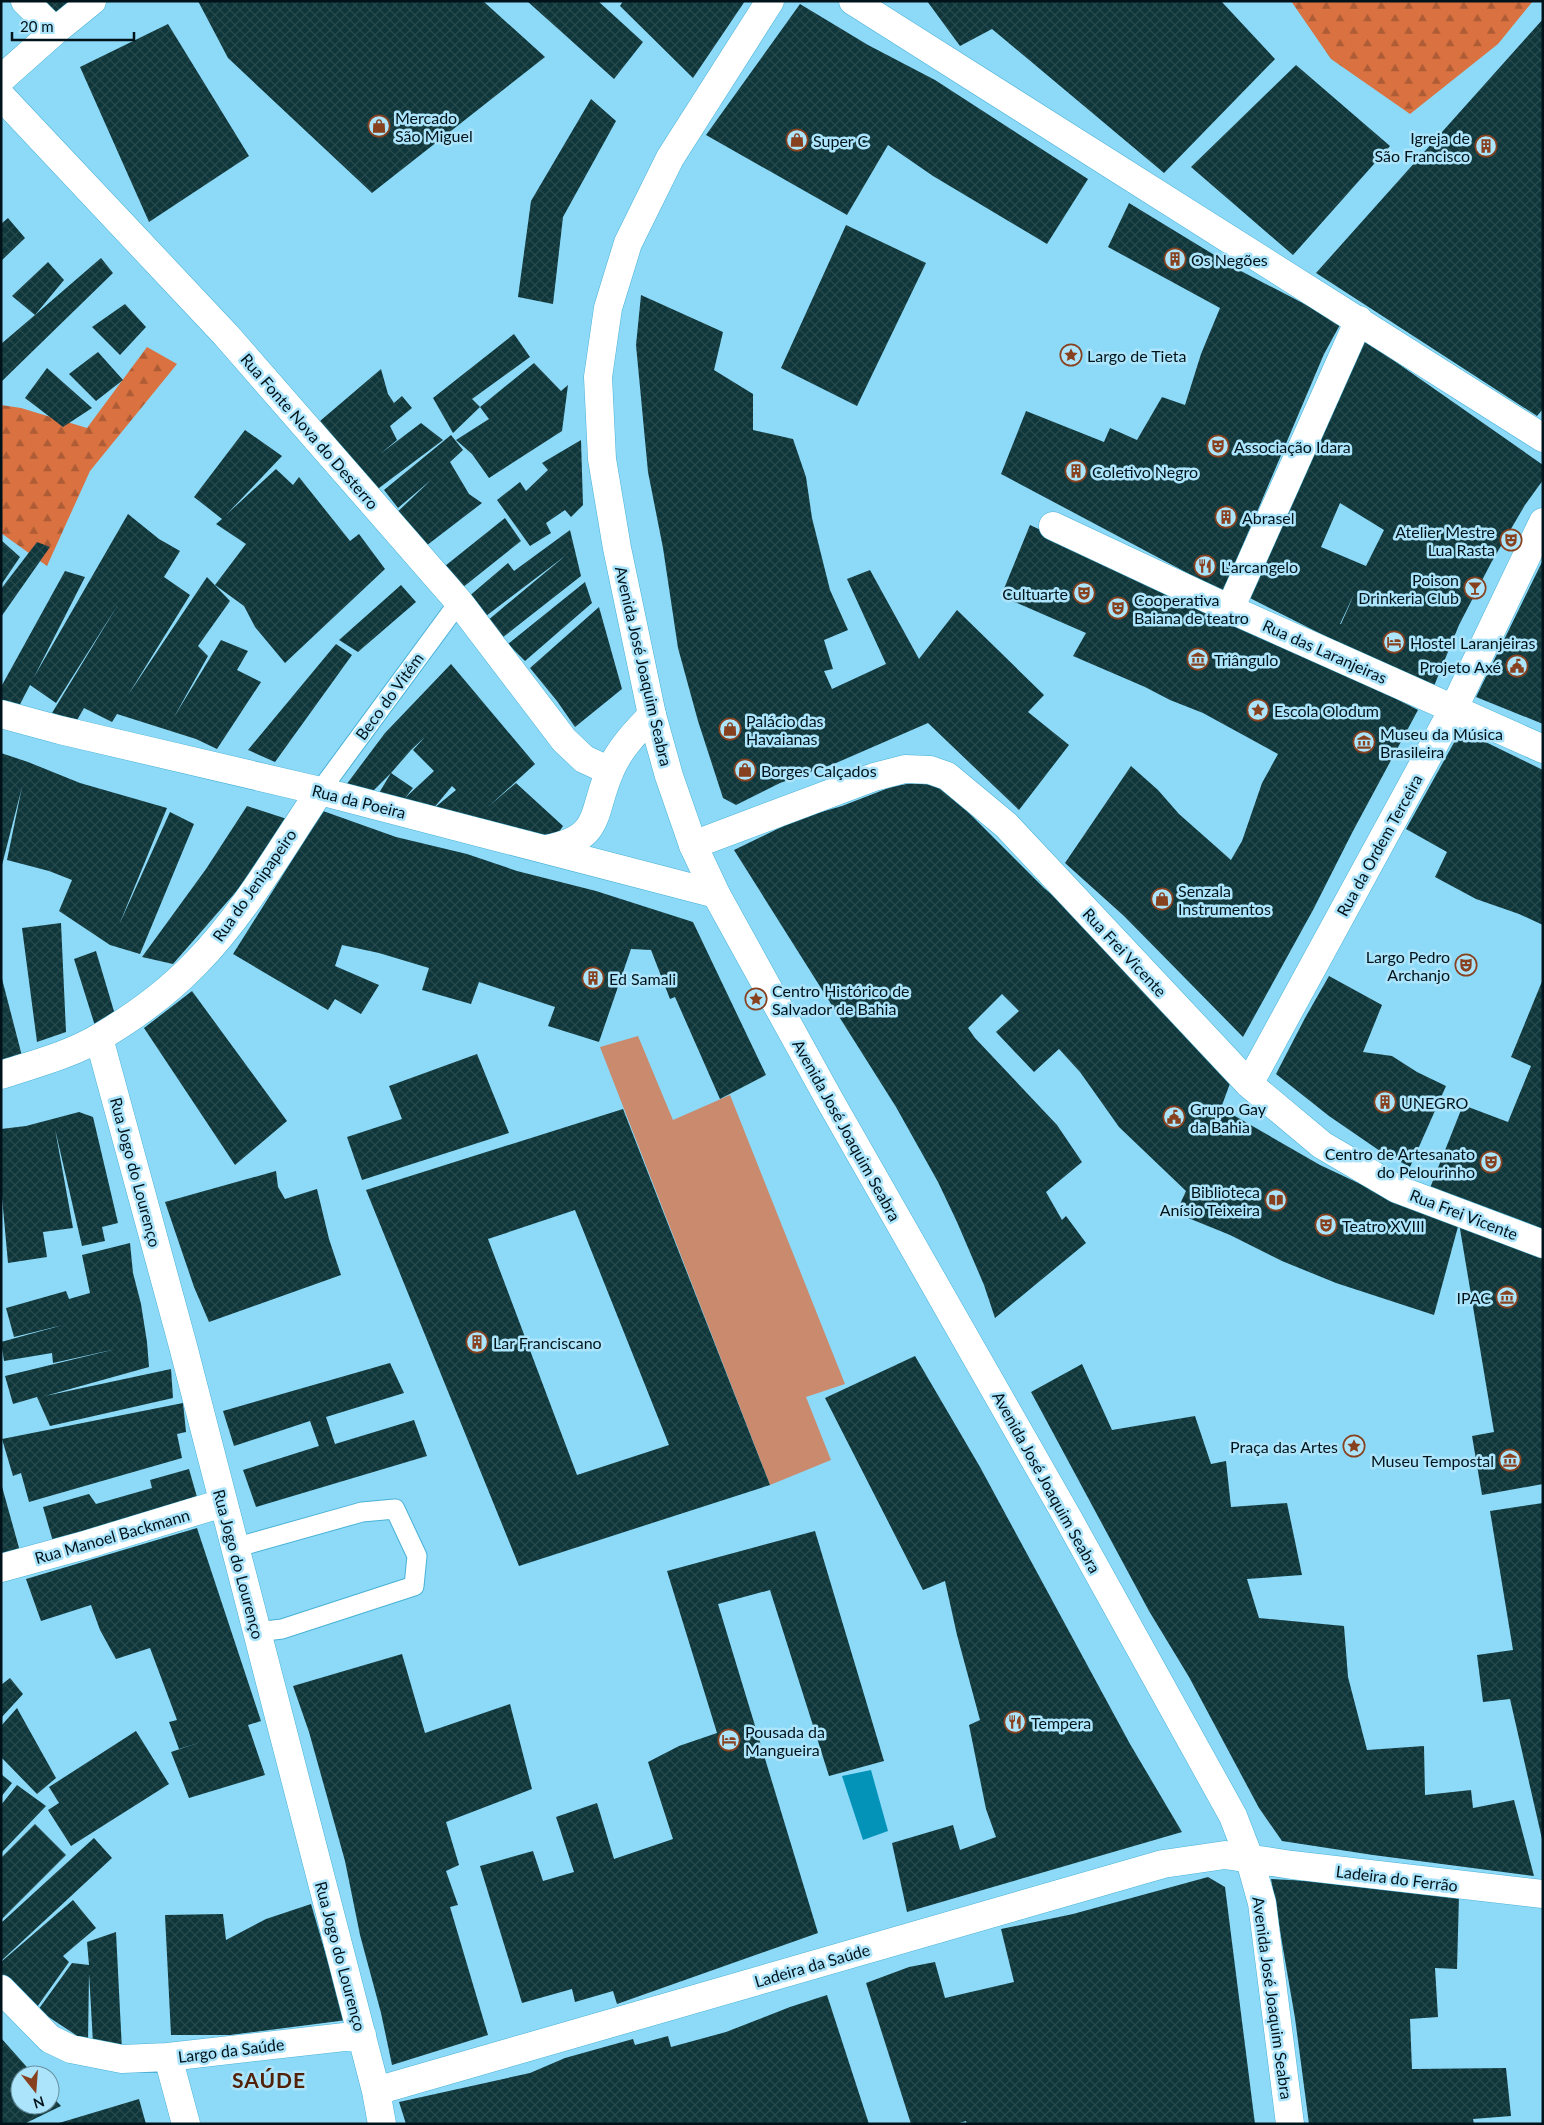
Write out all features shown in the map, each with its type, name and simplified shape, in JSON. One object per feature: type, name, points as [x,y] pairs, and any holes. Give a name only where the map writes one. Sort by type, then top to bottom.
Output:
[{"type":"street","points":[[25,1],[55,31]]},
{"type":"street","points":[[1,79],[92,1]]},
{"type":"street","name":"Avenida José Joaquim Seabra","points":[[770,1],[670,158],[628,243],[608,308],[598,377],[602,459],[617,548],[652,715],[669,776],[693,845],[716,894],[1074,1529],[1233,1816],[1250,1860],[1262,1903],[1290,2124]]},
{"type":"street","points":[[853,1],[1543,438]]},
{"type":"street","name":"Rua Fonte Nova do Desterro","points":[[1,96],[226,335],[459,602],[564,740],[584,759],[610,771]]},
{"type":"street","points":[[1230,609],[1359,320]]},
{"type":"street","name":"Rua da Ordem Terceira","points":[[1249,1084],[1454,708],[1543,522]]},
{"type":"street","name":"Rua das Laranjeiras","points":[[1053,526],[1230,609],[1543,749]]},
{"type":"street","name":"Rua da Poeira","points":[[1,714],[60,730],[320,791],[716,894]]},
{"type":"street","points":[[547,849],[568,845],[583,835],[592,822],[610,771],[629,739],[652,715]]},
{"type":"street","name":"Rua Frei Vicente","points":[[693,845],[874,777],[905,768],[930,770],[947,776],[1006,825],[1249,1084],[1322,1145],[1397,1188],[1543,1244]]},
{"type":"street","name":"Rua do Jenipapeiro","points":[[1,1075],[50,1059],[99,1038],[157,999],[197,963],[234,918],[320,791]]},
{"type":"street","name":"Rua Jogo do Lourenço","points":[[99,1038],[183,1346],[362,2035],[376,2091],[379,2123]]},
{"type":"street","name":"Rua Manoel Backmann","points":[[1,1568],[85,1545],[223,1503]]},
{"type":"street","name":"Ladeira da Saúde","points":[[376,2091],[1163,1864],[1225,1855],[1250,1860]]},
{"type":"street","name":"Ladeira do Ferrão","points":[[1250,1860],[1543,1894]]},
{"type":"street","points":[[1,1989],[50,2039],[72,2049],[122,2059],[168,2057]]},
{"type":"street","name":"Largo da Saúde","points":[[186,2124],[168,2057],[362,2035]]},
{"type":"lane","name":"Beco do Vitém","points":[[320,791],[459,602]]},
{"type":"lane","points":[[234,1548],[362,1512],[395,1509],[418,1556],[414,1586],[282,1629],[257,1632]]},
{"type":"green space","points":[[1291,1],[1533,1],[1498,44],[1410,114],[1331,59]]},
{"type":"green space","points":[[147,347],[177,364],[90,471],[47,566],[1,533],[1,405],[21,408],[87,428]]},
{"type":"shaded area","points":[[638,1036],[673,1120],[730,1095],[845,1384],[806,1397],[831,1460],[770,1485],[600,1047]]},
{"type":"water","points":[[871,1770],[888,1831],[863,1840],[842,1776]]},
{"type":"building","points":[[41,1],[73,1],[54,16]]},
{"type":"building","name":"Mercado São Miguel","points":[[198,1],[483,1],[545,57],[372,193],[228,58]]},
{"type":"building","points":[[527,1],[598,1],[643,42],[614,79]]},
{"type":"building","points":[[623,1],[745,1],[693,78],[620,6]]},
{"type":"building","points":[[927,1],[1221,1],[1275,59],[1164,173],[992,29],[960,46]]},
{"type":"building","points":[[800,4],[868,45],[935,80],[1088,179],[1047,244],[933,176],[888,145],[847,215],[706,135]]},
{"type":"building","name":"Igreja de São Francisco","points":[[1543,19],[1543,409],[1537,416],[1316,273]]},
{"type":"building","points":[[168,24],[249,156],[149,222],[80,67]]},
{"type":"building","points":[[1296,65],[1390,146],[1293,255],[1191,167]]},
{"type":"building","points":[[591,99],[616,121],[563,217],[553,304],[518,297],[531,201]]},
{"type":"building","points":[[1129,203],[1239,270],[1341,323],[1324,354],[1223,592],[1001,474],[1026,411],[1104,442],[1110,428],[1137,440],[1162,397],[1185,405],[1201,354],[1220,308],[1108,247]]},
{"type":"building","points":[[8,218],[25,238],[1,261],[1,224]]},
{"type":"building","points":[[846,225],[926,263],[857,406],[781,368]]},
{"type":"building","points":[[101,258],[113,273],[1,382],[1,344]]},
{"type":"building","points":[[48,262],[64,280],[35,315],[12,296]]},
{"type":"building","points":[[641,295],[723,332],[714,370],[753,394],[753,430],[793,439],[806,477],[812,518],[830,590],[848,630],[824,640],[833,669],[824,671],[832,689],[886,664],[847,579],[870,570],[919,659],[957,610],[1044,695],[1028,712],[1069,745],[1019,810],[928,723],[836,763],[780,783],[736,805],[723,798],[698,721],[678,648],[663,548],[648,472],[636,345]]},
{"type":"building","points":[[125,304],[146,327],[120,355],[92,327]]},
{"type":"building","points":[[514,334],[530,357],[472,399],[480,407],[453,433],[433,398]]},
{"type":"building","points":[[1363,339],[1543,465],[1543,480],[1525,505],[1491,563],[1459,625],[1434,686],[1333,640],[1246,596]],"holes":[[[1340,503],[1384,530],[1366,566],[1321,547]]]},
{"type":"building","points":[[98,352],[123,380],[96,401],[69,374]]},
{"type":"building","points":[[534,363],[561,391],[568,385],[562,431],[489,478],[472,454],[456,440],[489,419],[480,407]]},
{"type":"building","points":[[47,368],[92,408],[63,427],[25,398]]},
{"type":"building","points":[[381,369],[388,394],[394,403],[402,396],[412,408],[390,426],[397,440],[380,454],[421,423],[443,440],[375,491],[313,427]]},
{"type":"building","points":[[245,430],[282,456],[227,514],[276,469],[293,485],[299,477],[350,541],[359,534],[385,569],[285,663],[255,627],[244,606],[215,585],[246,544],[216,524],[222,519],[194,497]]},
{"type":"building","points":[[451,435],[463,450],[450,462],[469,494],[482,503],[422,549],[393,516],[431,480],[398,508],[384,490]]},
{"type":"building","points":[[581,440],[583,505],[571,517],[565,510],[546,523],[551,533],[530,546],[497,500],[520,482],[526,491],[548,470],[542,463]]},
{"type":"building","points":[[128,514],[159,539],[180,551],[164,577],[190,595],[128,695],[207,577],[230,601],[198,646],[208,656],[174,717],[221,640],[248,651],[237,670],[261,682],[217,749],[196,739],[117,714],[112,722],[84,708],[76,722],[52,713],[119,603],[56,703],[30,685],[16,712],[1,707],[1,687],[65,571],[85,577],[34,677]]},
{"type":"building","points":[[505,518],[521,541],[457,592],[440,570]]},
{"type":"building","points":[[1030,525],[1323,661],[1418,710],[1313,910],[1243,1037],[1124,916],[1065,863],[1131,766],[1158,790],[1179,814],[1231,860],[1242,841],[1262,783],[1278,754],[1203,713],[1073,656],[1086,633],[1001,596]]},
{"type":"building","points":[[570,530],[581,576],[502,638],[487,621],[565,556],[482,619],[467,598],[508,563],[514,571]]},
{"type":"building","points":[[1,540],[20,557],[1,585]]},
{"type":"building","points":[[37,542],[50,547],[1,617],[1,589]]},
{"type":"building","name":"Projeto Axé","points":[[1543,560],[1543,724],[1476,697]]},
{"type":"building","points":[[585,582],[592,603],[525,661],[508,644]]},
{"type":"building","points":[[401,585],[416,602],[358,652],[339,640]]},
{"type":"building","points":[[599,607],[622,689],[575,727],[530,668]]},
{"type":"building","points":[[336,644],[352,655],[275,762],[248,750]]},
{"type":"building","points":[[451,664],[535,764],[489,806],[516,783],[563,826],[555,838],[433,809],[379,793],[391,773],[372,792],[346,785],[385,733]],"holes":[[[425,737],[413,750],[434,771],[405,798],[413,788],[391,773]],[[452,786],[456,790],[433,809]]]},
{"type":"building","points":[[1461,730],[1543,770],[1543,925],[1519,914],[1476,899],[1435,877],[1447,852],[1406,829]]},
{"type":"building","points":[[1,753],[80,783],[167,808],[119,925],[170,812],[194,824],[140,954],[110,945],[59,911],[72,880],[49,871],[7,860],[22,787],[1,869]]},
{"type":"building","points":[[917,782],[944,788],[1044,888],[1084,921],[1232,1078],[1221,1108],[1320,1165],[1369,1188],[1459,1223],[1434,1315],[1336,1283],[1176,1213],[1186,1191],[1119,1127],[1080,1072],[1059,1049],[1034,1072],[996,1032],[1019,1011],[1002,994],[968,1028],[975,1038],[1057,1125],[1082,1162],[1046,1192],[1062,1220],[1066,1216],[1086,1243],[995,1318],[984,1285],[938,1182],[896,1107],[734,850],[800,818],[842,806],[891,787]]},
{"type":"building","points":[[247,806],[287,819],[241,886],[173,964],[142,957],[206,869]]},
{"type":"building","points":[[323,811],[396,837],[467,854],[517,871],[596,891],[693,922],[766,1075],[720,1099],[675,997],[670,999],[651,950],[631,949],[599,1042],[548,1026],[555,1007],[479,982],[471,1004],[422,990],[429,968],[379,953],[342,945],[335,966],[379,985],[361,1014],[335,999],[328,1010],[233,954]]},
{"type":"building","points":[[61,923],[66,1032],[37,1042],[22,928]]},
{"type":"building","points":[[96,951],[116,1018],[96,1029],[74,959]]},
{"type":"building","points":[[1,975],[22,1056],[1,1065]]},
{"type":"building","points":[[1329,976],[1382,1005],[1363,1052],[1392,1056],[1417,1072],[1446,1086],[1410,1167],[1380,1151],[1329,1116],[1276,1074]]},
{"type":"building","name":"Centro de Artesanato do Pelourinho","points":[[1543,979],[1543,1232],[1430,1188],[1463,1105],[1508,1122],[1531,1066],[1511,1057]]},
{"type":"building","points":[[192,991],[287,1121],[235,1165],[144,1028]]},
{"type":"building","points":[[477,1054],[509,1133],[362,1180],[347,1137],[402,1119],[389,1086]]},
{"type":"building","name":"Lar Franciscano","points":[[623,1109],[770,1485],[519,1566],[366,1190]],"holes":[[[575,1210],[669,1445],[577,1475],[488,1239]]]},
{"type":"building","points":[[79,1112],[93,1117],[118,1223],[102,1227],[105,1241],[82,1246],[55,1129],[73,1228],[43,1232],[47,1257],[8,1263],[1,1186],[1,1129],[26,1126]]},
{"type":"building","points":[[276,1171],[278,1187],[285,1199],[317,1189],[329,1239],[341,1275],[209,1322],[194,1287],[165,1202]]},
{"type":"building","points":[[1459,1223],[1543,1255],[1543,1484],[1482,1495],[1472,1436],[1494,1432]]},
{"type":"building","points":[[130,1243],[133,1273],[141,1304],[147,1342],[149,1367],[45,1396],[171,1369],[173,1398],[50,1426],[37,1397],[13,1404],[5,1376],[116,1349],[53,1363],[52,1353],[4,1361],[1,1342],[63,1325],[14,1337],[6,1308],[66,1291],[69,1299],[90,1293],[82,1255]]},
{"type":"building","points":[[915,1356],[980,1467],[1130,1744],[1182,1832],[907,1912],[892,1843],[953,1825],[960,1850],[996,1837],[986,1809],[969,1725],[980,1720],[957,1635],[945,1581],[923,1590],[825,1398]]},
{"type":"building","points":[[390,1363],[404,1393],[326,1417],[335,1444],[414,1420],[427,1456],[256,1507],[243,1470],[319,1446],[310,1421],[234,1446],[223,1411]]},
{"type":"building","points":[[1082,1364],[1112,1430],[1195,1416],[1211,1464],[1226,1461],[1231,1507],[1287,1503],[1302,1575],[1247,1579],[1259,1618],[1344,1626],[1348,1677],[1367,1750],[1424,1746],[1425,1795],[1471,1790],[1473,1808],[1514,1800],[1534,1876],[1282,1841],[1259,1808],[1189,1677],[1149,1611],[1031,1392]]},
{"type":"building","points":[[183,1403],[186,1432],[177,1434],[182,1458],[29,1502],[21,1473],[13,1476],[2,1439]]},
{"type":"building","points":[[189,1469],[199,1504],[54,1545],[43,1507],[89,1494],[96,1504],[152,1488],[150,1480]]},
{"type":"building","points":[[1,1483],[21,1555],[1,1560]]},
{"type":"building","points":[[1543,1503],[1542,1839],[1510,1699],[1483,1702],[1477,1655],[1513,1650],[1490,1511]]},
{"type":"building","points":[[197,1528],[261,1721],[248,1725],[265,1775],[189,1798],[171,1752],[201,1742],[179,1749],[169,1722],[177,1720],[150,1648],[116,1659],[100,1630],[91,1605],[41,1621],[26,1579]]},
{"type":"building","points":[[815,1531],[884,1761],[829,1776],[770,1590],[718,1604],[818,1933],[617,2004],[613,1991],[575,2002],[572,1989],[522,2003],[480,1866],[533,1851],[543,1881],[574,1872],[556,1817],[597,1803],[614,1859],[673,1839],[648,1762],[679,1746],[717,1733],[667,1571]]},
{"type":"building","points":[[402,1654],[425,1733],[510,1704],[532,1789],[446,1822],[459,1865],[446,1871],[458,1905],[450,1907],[488,2035],[392,2065],[381,2013],[360,1935],[345,1861],[309,1732],[293,1686]]},
{"type":"building","points":[[10,1678],[23,1694],[1,1718],[1,1685]]},
{"type":"building","points":[[17,1708],[56,1778],[37,1794],[1,1757],[1,1726]]},
{"type":"building","points":[[136,1731],[169,1784],[71,1846],[48,1810],[59,1803],[49,1787]]},
{"type":"building","points":[[1,1774],[12,1783],[1,1797]]},
{"type":"building","points":[[17,1785],[46,1806],[1,1853],[1,1805]]},
{"type":"building","points":[[35,1824],[66,1855],[1,1920],[1,1858]]},
{"type":"building","points":[[94,1838],[112,1858],[1,1961],[1,1923]]},
{"type":"building","points":[[1208,1877],[1225,1887],[1255,2124],[967,2124],[966,2121],[956,2124],[911,2124],[866,1983],[909,1967],[935,1962],[945,1998],[1014,1982],[1001,1929],[1073,1914]]},
{"type":"building","points":[[1271,1879],[1367,1884],[1459,1895],[1457,1969],[1435,1968],[1438,2017],[1410,2019],[1412,2069],[1506,2068],[1511,2116],[1473,2119],[1474,2124],[1309,2124],[1295,2018]]},
{"type":"building","points":[[73,1900],[96,1928],[63,1956],[69,1962],[37,2007],[19,1995],[1,1974],[1,1962]]},
{"type":"building","points":[[311,1904],[347,2020],[230,2035],[171,2035],[165,1915],[223,1914],[226,1940],[266,1919]]},
{"type":"building","points":[[116,1932],[122,2050],[93,2043],[89,1973],[88,2043],[38,2010],[72,1963],[89,1965],[87,1942]]},
{"type":"building","points":[[827,1995],[869,2124],[406,2124],[399,2102],[530,2073],[565,2058],[633,2039],[635,2045],[668,2036],[671,2047],[726,2032]]},
{"type":"building","points":[[1,2038],[25,2065],[10,2065],[10,2115],[42,2115],[24,2124],[1,2124]]},
{"type":"building","points":[[139,2099],[146,2124],[59,2124],[59,2123]]},
{"type":"place","name":"Mercado São Miguel","points":[[379,126]]},
{"type":"place","name":"Super C","points":[[797,140]]},
{"type":"place","name":"Igreja de São Francisco","points":[[1486,146]]},
{"type":"place","name":"Os Negões","points":[[1175,259]]},
{"type":"place","name":"Largo de Tieta","points":[[1071,355]]},
{"type":"place","name":"Associação Idara","points":[[1218,446]]},
{"type":"place","name":"Coletivo Negro","points":[[1076,471]]},
{"type":"place","name":"Abrasel","points":[[1226,517]]},
{"type":"place","name":"Atelier Mestre Lua Rasta","points":[[1511,540]]},
{"type":"place","name":"L'arcangelo","points":[[1205,566]]},
{"type":"place","name":"Poison Drinkeria Club","points":[[1475,588]]},
{"type":"place","name":"Cultuarte","points":[[1084,593]]},
{"type":"place","name":"Cooperativa Baiana de teatro","points":[[1118,608]]},
{"type":"place","name":"Hostel Laranjeiras","points":[[1394,642]]},
{"type":"place","name":"Triângulo","points":[[1198,659]]},
{"type":"place","name":"Projeto Axé","points":[[1517,666]]},
{"type":"place","name":"Escola Olodum","points":[[1258,710]]},
{"type":"place","name":"Palácio das Havaianas","points":[[730,729]]},
{"type":"place","name":"Museu da Música Brasileira","points":[[1364,742]]},
{"type":"place","name":"Borges Calçados","points":[[745,770]]},
{"type":"place","name":"Senzala Instrumentos","points":[[1162,899]]},
{"type":"place","name":"Largo Pedro Archanjo","points":[[1466,965]]},
{"type":"place","name":"Ed Samali","points":[[593,978]]},
{"type":"place","name":"Centro Histórico de Salvador de Bahia","points":[[756,999]]},
{"type":"place","name":"UNEGRO","points":[[1385,1102]]},
{"type":"place","name":"Grupo Gay da Bahia","points":[[1174,1117]]},
{"type":"place","name":"Centro de Artesanato do Pelourinho","points":[[1491,1162]]},
{"type":"place","name":"Biblioteca Anísio Teixeira","points":[[1276,1200]]},
{"type":"place","name":"Teatro XVIII","points":[[1326,1225]]},
{"type":"place","name":"IPAC","points":[[1507,1297]]},
{"type":"place","name":"Lar Franciscano","points":[[477,1342]]},
{"type":"place","name":"Praça das Artes","points":[[1354,1446]]},
{"type":"place","name":"Museu Tempostal","points":[[1510,1460]]},
{"type":"place","name":"Tempera","points":[[1015,1722]]},
{"type":"place","name":"Pousada da Mangueira","points":[[729,1740]]},
{"type":"district","name":"SAÚDE","points":[[269,2079]]}]
